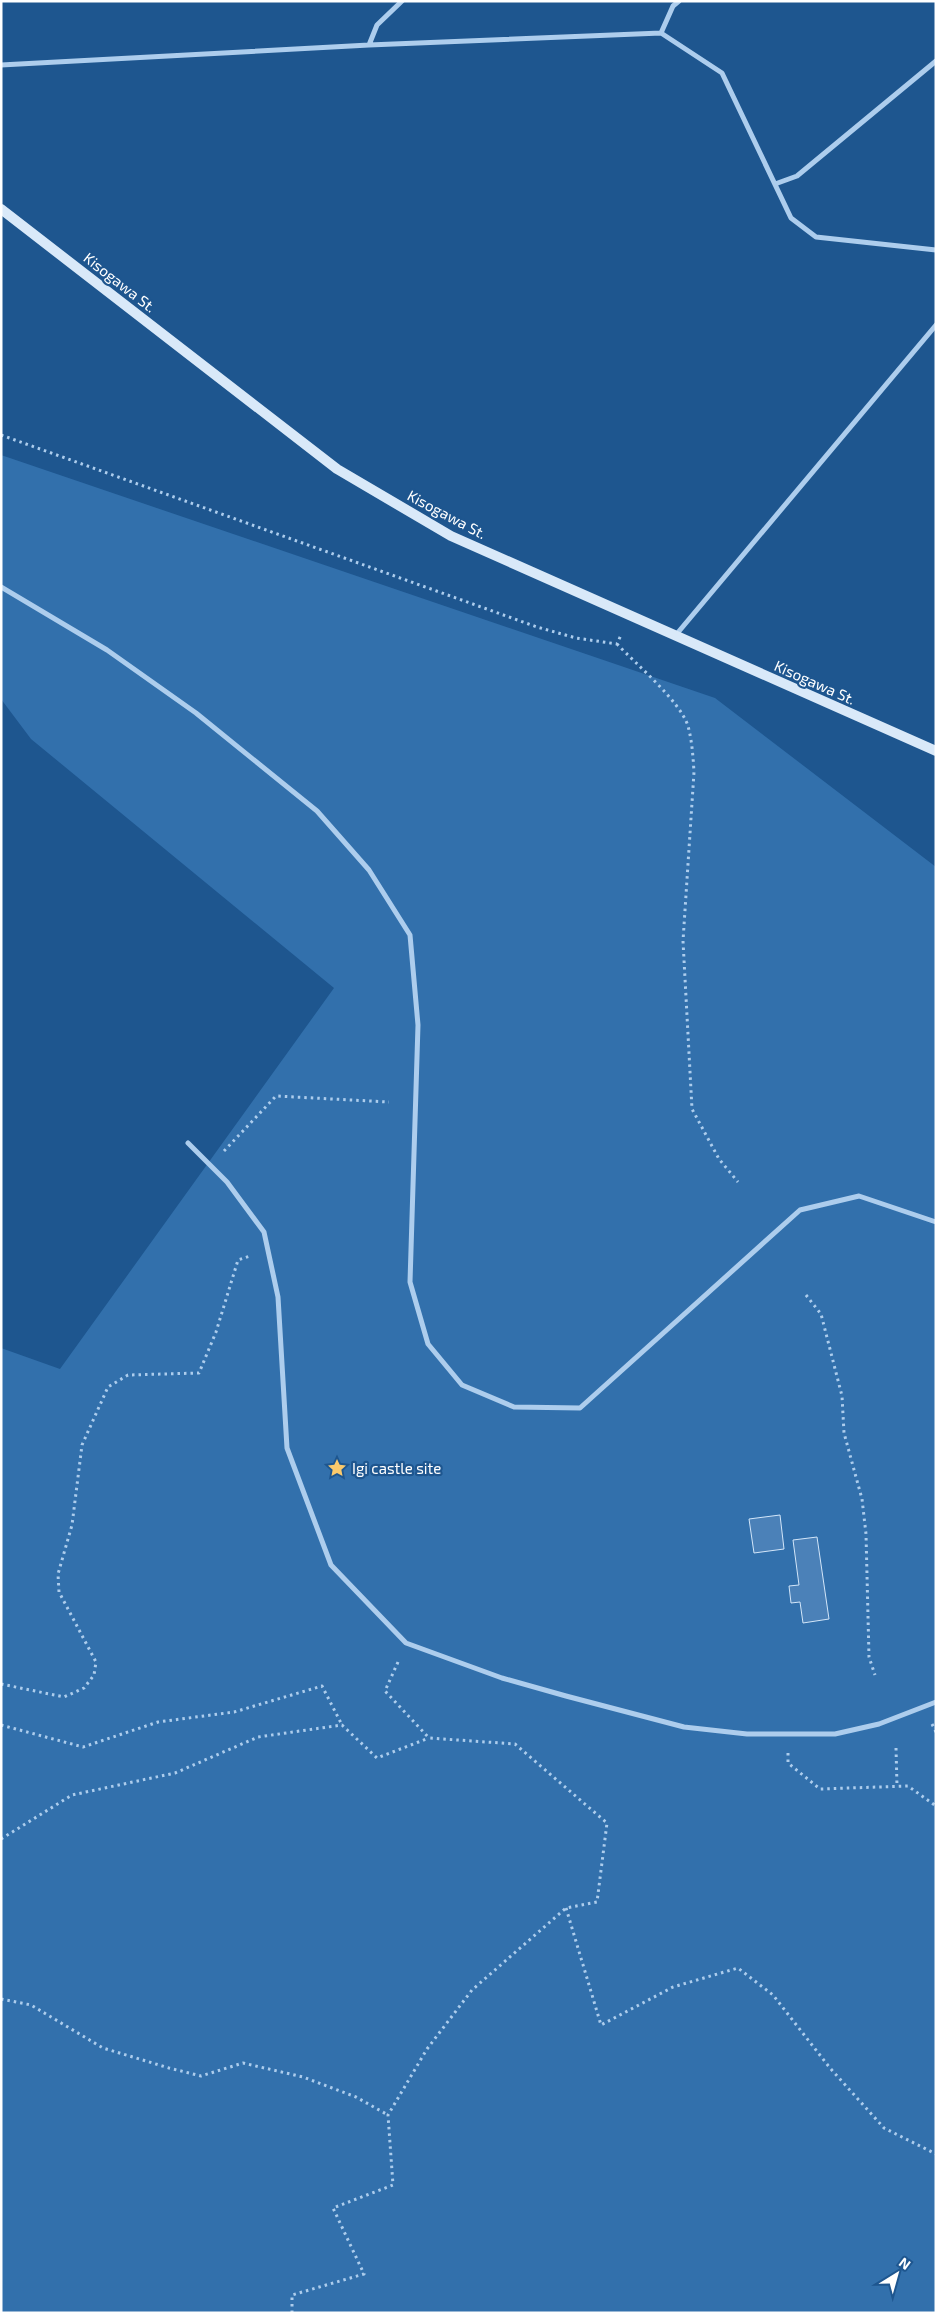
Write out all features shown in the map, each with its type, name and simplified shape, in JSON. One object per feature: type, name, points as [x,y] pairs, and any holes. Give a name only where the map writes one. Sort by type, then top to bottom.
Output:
[{"type":"main road","name":"Kisogawa St.","points":[[1,209],[337,469],[451,536],[936,751]]},
{"type":"street","points":[[369,45],[378,24],[402,1]]},
{"type":"street","points":[[661,33],[674,6],[679,1]]},
{"type":"street","points":[[1,65],[369,45],[661,33],[722,73],[791,218],[816,237],[936,250]]},
{"type":"street","points":[[775,184],[797,176],[936,60]]},
{"type":"street","points":[[674,636],[936,325]]},
{"type":"street","points":[[1,587],[107,650],[196,713],[317,811],[369,870],[410,935],[418,1025],[410,1282],[428,1344],[462,1385],[514,1407],[580,1408],[800,1210],[859,1196],[936,1222]]},
{"type":"street","points":[[188,1143],[227,1182],[264,1232],[278,1297],[287,1448],[331,1565],[406,1643],[502,1678],[684,1727],[747,1734],[835,1734],[879,1724],[936,1702]]},
{"type":"path","points":[[1,435],[537,628],[576,638],[617,644],[672,700],[687,724],[692,744],[694,772],[683,941],[692,1109],[719,1159],[738,1182]]},
{"type":"path","points":[[617,644],[629,616]]},
{"type":"path","points":[[210,1165],[276,1096],[390,1102]]},
{"type":"path","points":[[1,1684],[64,1697],[84,1688],[94,1675],[96,1662],[59,1592],[58,1574],[72,1526],[82,1445],[108,1387],[128,1375],[199,1373],[216,1332],[238,1260],[269,1251]]},
{"type":"path","points":[[806,1295],[821,1314],[842,1396],[844,1433],[862,1499],[866,1534],[868,1657],[875,1675]]},
{"type":"path","points":[[406,1643],[385,1691],[429,1738]]},
{"type":"path","points":[[1,1725],[83,1747],[158,1722],[234,1712],[322,1686],[342,1725],[376,1758],[429,1738],[515,1744],[607,1823],[597,1902],[566,1908],[472,1990],[427,2049],[388,2115],[394,2185],[333,2208],[364,2274],[292,2295],[292,2313]]},
{"type":"path","points":[[1,1839],[72,1794],[175,1773],[258,1737],[342,1725]]},
{"type":"path","points":[[790,1735],[788,1763],[820,1788],[908,1786],[936,1806]]},
{"type":"path","points":[[896,1748],[897,1786]]},
{"type":"path","points":[[566,1908],[601,2026],[673,1987],[738,1968],[773,1995],[830,2068],[884,2128],[936,2154]]},
{"type":"path","points":[[1,1999],[31,2005],[103,2048],[169,2068],[201,2076],[243,2063],[303,2077],[356,2096],[388,2115]]},
{"type":"shaded area","points":[[1,455],[715,698],[936,867],[936,2313],[1,2313],[1,1348],[60,1369],[334,988],[31,739],[1,699]]},
{"type":"building","points":[[780,1515],[784,1549],[754,1553],[749,1519]]},
{"type":"building","points":[[817,1537],[829,1619],[803,1623],[800,1602],[791,1603],[789,1586],[799,1585],[793,1540]]},
{"type":"place","name":"Igi castle site","points":[[337,1468]]}]
